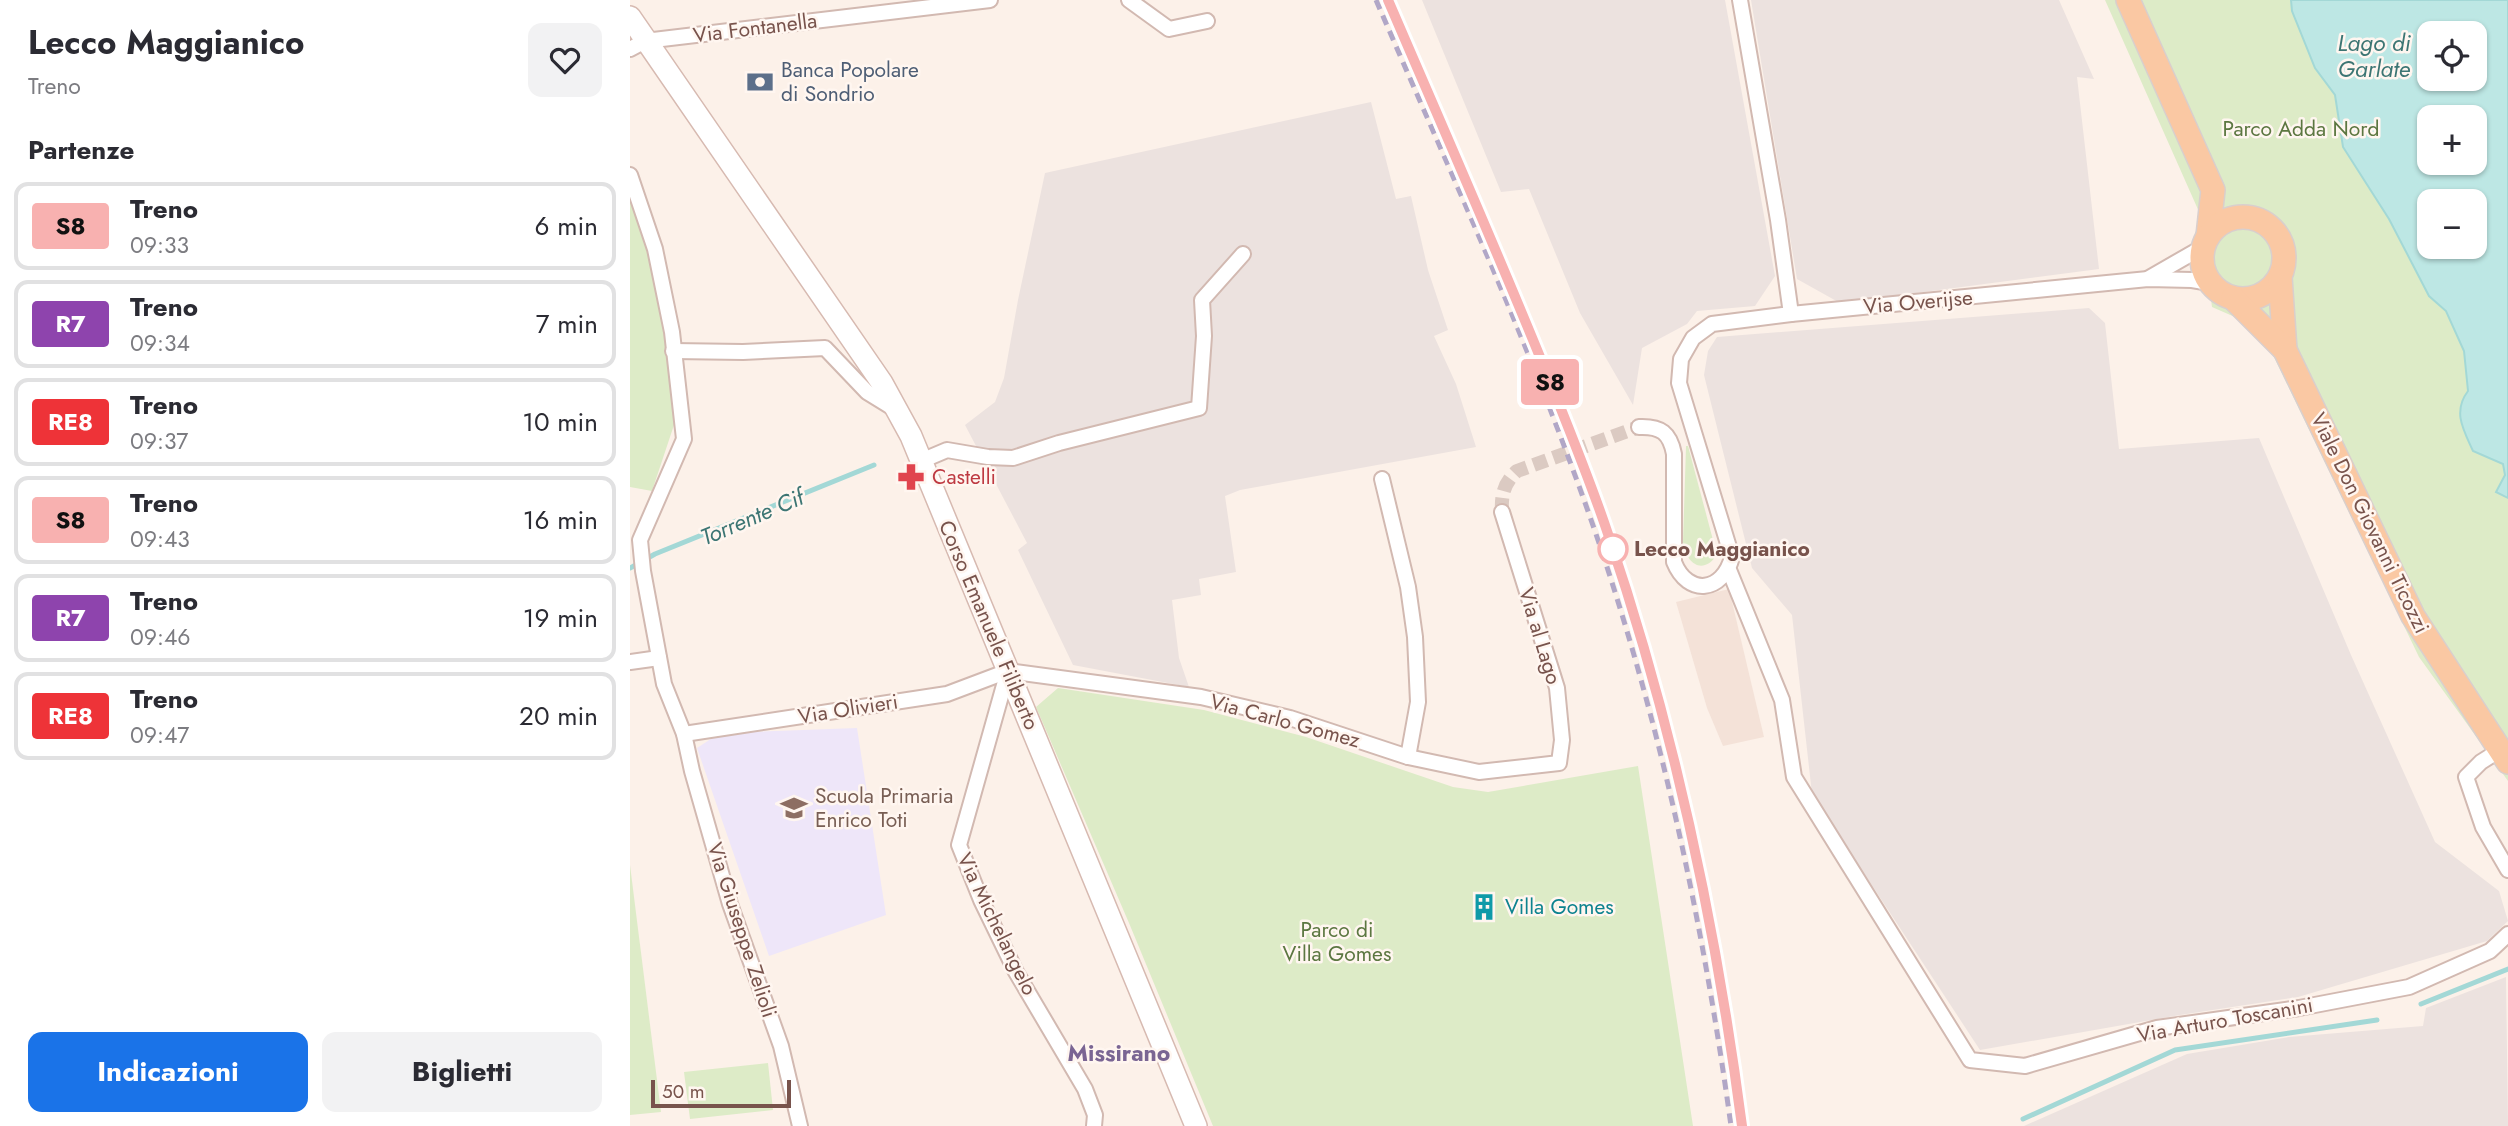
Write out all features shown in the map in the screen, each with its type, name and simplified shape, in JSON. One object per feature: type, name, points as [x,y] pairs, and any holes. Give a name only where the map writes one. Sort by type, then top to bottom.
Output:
[{"type":"main road","points":[[2127,0],[2213,190],[2267,225],[2277,236],[2283,249],[2284,263],[2280,276],[2272,288],[2260,296],[2232,298],[2210,283],[2204,271],[2202,259],[2213,190]]},
{"type":"main road","name":"Corso Emanuele Filiberto","points":[[630,17],[637,45],[874,372],[898,410],[1196,1126]]},
{"type":"main road","points":[[2206,242],[2226,220],[2240,217],[2254,219]]},
{"type":"main road","name":"Viale Don Giovanni Ticozzi","points":[[2280,276],[2285,350]]},
{"type":"main road","name":"Viale Don Giovanni Ticozzi","points":[[2232,298],[2285,350],[2413,616],[2504,756]]},
{"type":"street","name":"Via Fontanella","points":[[637,45],[990,0]]},
{"type":"street","points":[[1129,0],[1169,29],[1207,20]]},
{"type":"street","points":[[1740,0],[1778,220],[1791,314]]},
{"type":"street","points":[[630,176],[637,217],[655,249],[672,332],[673,351],[743,352],[825,348],[867,392],[898,410]]},
{"type":"street","name":"Via Overijse","points":[[2148,279],[2206,242]]},
{"type":"street","points":[[921,461],[947,450],[1013,458],[1059,443],[1199,408],[1204,336],[1202,300],[1243,254]]},
{"type":"street","name":"Via Overijse","points":[[1729,570],[1732,557],[1679,383],[1681,359],[1693,338],[1712,324],[2148,279],[2210,283]]},
{"type":"street","name":"Via Giuseppe Zelioli","points":[[673,351],[684,439],[640,540],[643,571],[664,684],[684,734],[730,904],[781,1046],[800,1126]]},
{"type":"street","points":[[1639,427],[1651,426],[1663,432],[1671,441],[1674,454],[1674,562],[1679,573],[1687,581],[1699,586],[1721,580],[1729,570]]},
{"type":"street","points":[[1382,479],[1408,587],[1415,637],[1418,702],[1408,757]]},
{"type":"street","name":"Via al Lago","points":[[1502,512],[1557,688],[1562,740],[1559,763]]},
{"type":"street","name":"Via Arturo Toscanini","points":[[1729,570],[1782,700],[1794,777],[1970,1060],[2025,1066],[2157,1028],[2299,1008],[2409,986],[2490,951],[2508,934]]},
{"type":"street","points":[[630,662],[659,658]]},
{"type":"street","name":"Via Olivieri","points":[[684,734],[947,694],[1008,671]]},
{"type":"street","name":"Via Carlo Gomez","points":[[1008,671],[1201,697],[1290,718],[1408,757],[1479,772],[1559,763]]},
{"type":"street","name":"Via Michelangelo","points":[[1008,671],[959,845],[981,900],[1016,972],[1085,1089],[1095,1115],[1094,1126]]},
{"type":"street","points":[[2504,756],[2480,762],[2466,777],[2483,827],[2508,870]]},
{"type":"shaded area","points":[[1422,0],[1725,0],[1775,276],[1755,306],[1697,311],[1687,324],[1642,348],[1633,405],[1580,313],[1529,189],[1501,192]]},
{"type":"shaded area","points":[[1751,0],[2059,0],[2094,79],[2077,77],[2099,269],[1840,303],[1797,279]]},
{"type":"shaded area","points":[[1371,102],[1396,199],[1411,196],[1428,270],[1448,330],[1434,336],[1456,384],[1476,447],[1240,490],[1225,496],[1236,572],[1199,579],[1201,595],[1172,600],[1179,658],[1189,687],[1073,665],[1018,550],[1027,543],[965,425],[995,402],[1004,378],[1045,173]]},
{"type":"shaded area","points":[[2089,308],[2105,323],[2119,449],[2259,438],[2351,655],[2435,842],[2499,891],[2508,921],[2487,941],[2298,997],[1980,1050],[1812,794],[1792,615],[1752,568],[1704,375],[1708,351],[1717,337]]},
{"type":"shaded area","points":[[1729,589],[1764,737],[1723,746],[1707,708],[1676,602]]},
{"type":"shaded area","name":"Scuola Primaria Enrico Toti","points":[[857,728],[886,915],[769,956],[697,748],[720,733]]},
{"type":"shaded area","points":[[2506,977],[2508,1126],[2024,1126],[2187,1054],[2289,1037],[2423,1026],[2426,1008]]},
{"type":"green space","name":"Parco Adda Nord","points":[[2105,0],[2508,0],[2508,781],[2419,657],[2260,328],[2212,307],[2200,214]]},
{"type":"green space","points":[[630,165],[669,304],[685,392],[652,491],[630,487]]},
{"type":"green space","points":[[1686,446],[1717,555],[1706,565],[1700,566],[1687,556],[1683,542]]},
{"type":"green space","name":"Parco di Villa Gomes","points":[[1058,688],[1204,710],[1306,737],[1453,787],[1488,792],[1638,766],[1693,1126],[1213,1126],[1036,707]]},
{"type":"green space","points":[[630,865],[661,1112],[630,1115]]},
{"type":"green space","points":[[768,1063],[773,1110],[690,1119],[684,1072]]},
{"type":"water","name":"Lago di Garlate","points":[[2291,0],[2508,0],[2508,498],[2496,492],[2505,475],[2503,464],[2473,451],[2463,429],[2461,406],[2468,391],[2464,351],[2446,311],[2429,296],[2389,219],[2343,147],[2335,95],[2315,68],[2292,11]]},
{"type":"waterway","name":"Torrente Cif","points":[[630,568],[655,554],[874,465]]},
{"type":"waterway","points":[[2421,1004],[2508,969]]},
{"type":"waterway","points":[[2023,1119],[2175,1050],[2377,1020]]},
{"type":"tunnel","points":[[1502,512],[1504,490],[1517,471],[1639,427]]},
{"type":"railway","points":[[1376,0],[1529,357],[1604,557],[1651,717],[1671,798],[1705,962],[1731,1126]]},
{"type":"railway","points":[[1388,0],[1571,433],[1601,513],[1631,606],[1653,679],[1690,827],[1719,976],[1742,1126]]},
{"type":"train","name":"S8","points":[[1388,0],[1513,291],[1587,474],[1636,621],[1678,779],[1700,881],[1731,1046],[1742,1126]]},
{"type":"place","name":"Banca Popolare di Sondrio","points":[[760,82]]},
{"type":"place","name":"Castelli","points":[[911,477]]},
{"type":"place","name":"Lecco Maggianico","points":[[1613,549]]},
{"type":"place","name":"Scuola Primaria Enrico Toti","points":[[794,808]]},
{"type":"place","name":"Villa Gomes","points":[[1484,907]]},
{"type":"district","name":"Missirano","points":[[1119,1053]]}]
